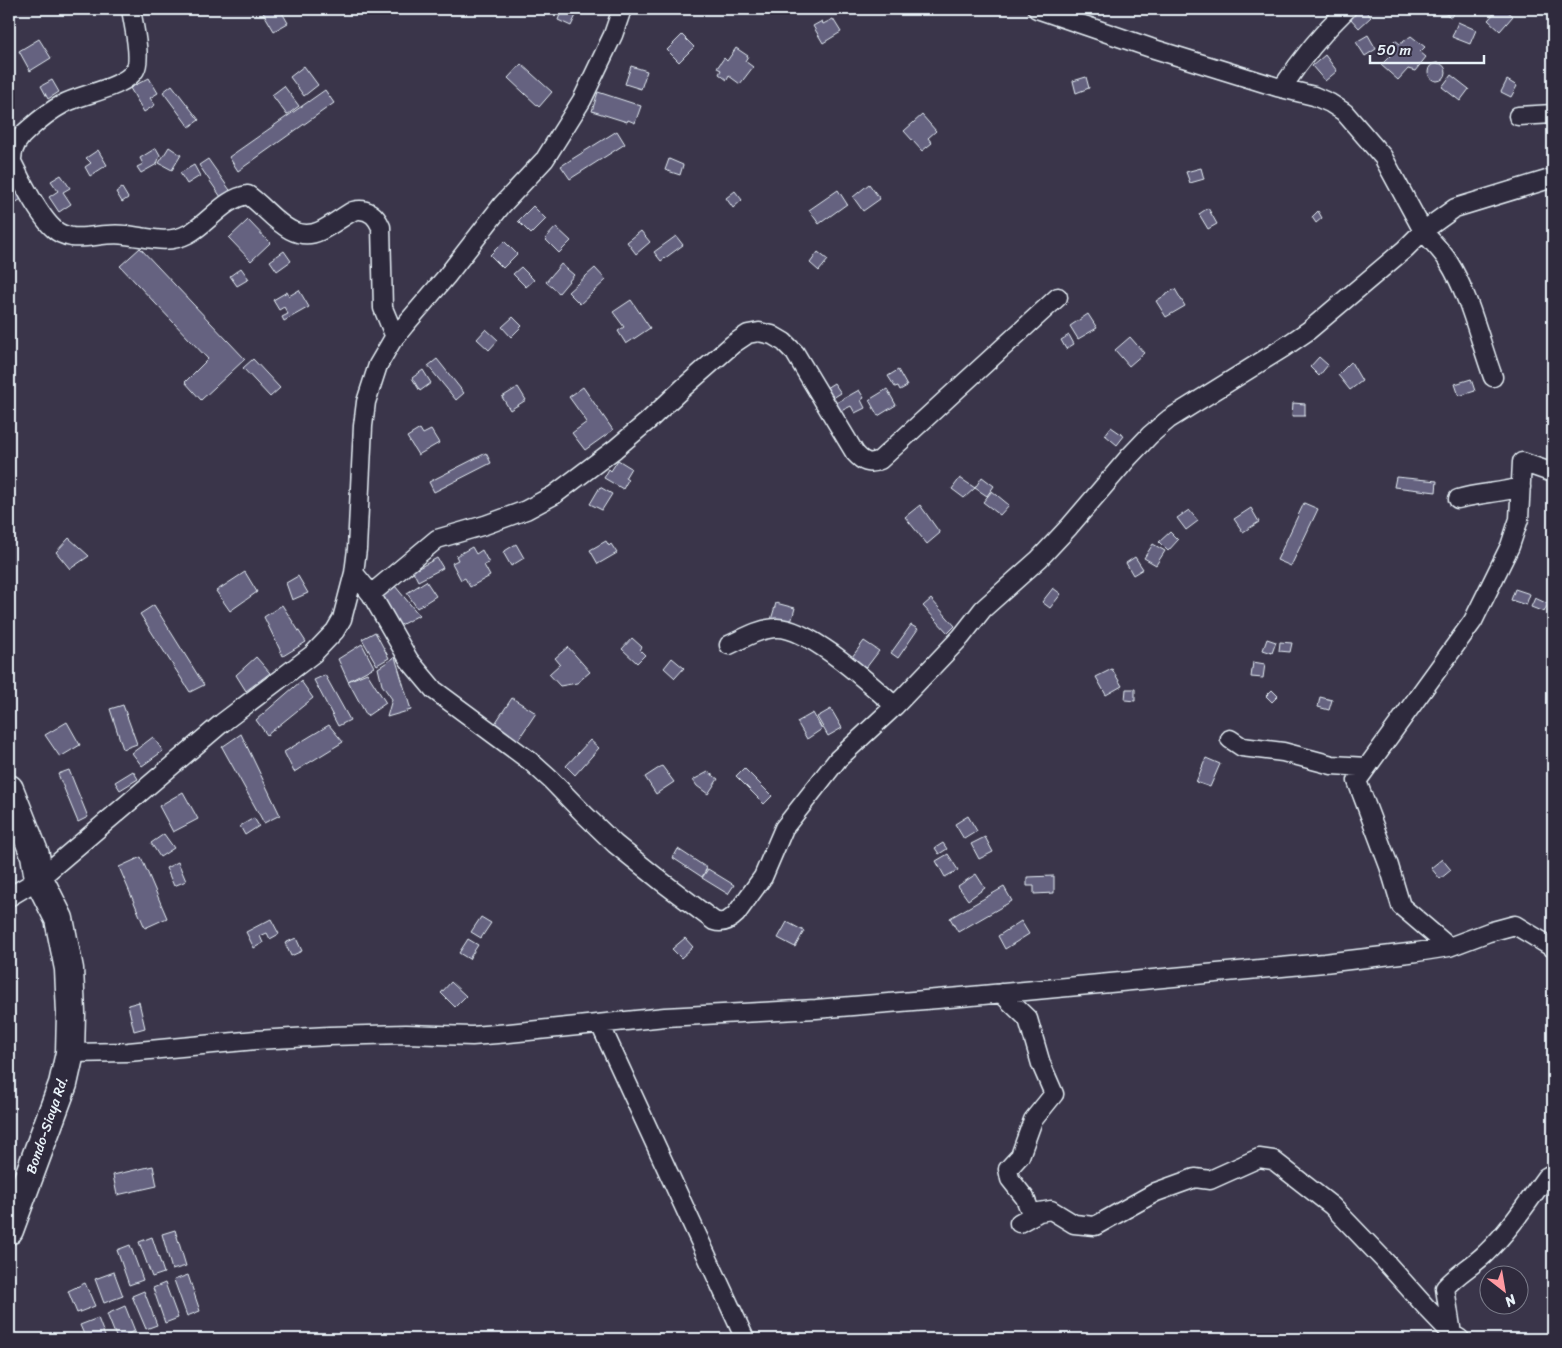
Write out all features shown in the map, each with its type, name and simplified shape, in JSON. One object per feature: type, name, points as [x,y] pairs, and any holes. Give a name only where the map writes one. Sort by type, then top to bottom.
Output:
[{"type":"highway","name":"Bondo-Siaya Rd.","points":[[9,789],[35,855],[39,880],[59,920],[66,952],[70,987],[70,1053],[63,1084],[9,1230]]},
{"type":"street","points":[[131,9],[138,59],[136,68],[131,76],[104,89],[64,103],[44,116],[22,135],[10,156],[16,170],[48,222],[61,234],[70,236],[118,234],[161,240],[179,238],[190,234],[233,200],[248,195],[280,223],[298,234],[313,234],[353,211],[360,209],[368,211],[377,218],[381,227],[383,308],[395,337]]},
{"type":"street","points":[[9,897],[39,880],[222,723],[313,654],[328,640],[342,619],[354,572],[357,549],[362,435],[366,402],[378,365],[395,337],[446,277],[502,205],[545,159],[582,100],[613,35],[622,9]]},
{"type":"street","points":[[1037,9],[1151,48],[1314,96],[1344,112],[1383,157],[1423,231],[1448,261],[1464,293],[1493,377]]},
{"type":"street","points":[[1282,88],[1296,66],[1319,38],[1347,9]]},
{"type":"street","points":[[1518,116],[1553,114]]},
{"type":"street","points":[[354,572],[371,594],[409,660],[434,690],[530,761],[615,844],[660,881],[714,921],[720,923],[731,919],[736,914],[763,877],[784,828],[838,759],[895,706],[961,637],[983,609],[1039,559],[1129,457],[1159,426],[1308,331],[1405,249],[1423,231],[1455,208],[1553,178]]},
{"type":"street","points":[[371,594],[437,539],[484,526],[526,510],[554,495],[615,449],[718,357],[748,334],[759,332],[772,336],[784,342],[795,353],[855,453],[862,460],[874,463],[880,460],[1058,297]]},
{"type":"street","points":[[1449,947],[1401,906],[1375,825],[1357,781],[1473,621],[1510,546],[1519,519],[1522,462],[1553,473]]},
{"type":"street","points":[[1458,499],[1477,494],[1503,492],[1521,487]]},
{"type":"street","points":[[729,645],[757,632],[776,628],[789,629],[842,659],[895,706]]},
{"type":"street","points":[[1230,739],[1242,748],[1283,752],[1332,765],[1367,767]]},
{"type":"street","points":[[70,1053],[128,1052],[256,1040],[330,1036],[406,1034],[472,1036],[664,1017],[816,1009],[1002,993],[1324,963],[1449,947],[1489,932],[1515,925],[1553,948]]},
{"type":"street","points":[[1002,993],[1028,1019],[1041,1064],[1054,1094],[1032,1120],[1020,1156],[1008,1169],[1010,1179],[1025,1198],[1025,1219],[1039,1212],[1051,1210],[1074,1224],[1095,1226],[1156,1192],[1195,1178],[1210,1180],[1259,1158],[1273,1160],[1332,1206],[1456,1337]]},
{"type":"street","points":[[600,1024],[745,1339]]},
{"type":"street","points":[[1456,1337],[1445,1288],[1456,1276],[1486,1254],[1514,1221],[1546,1178],[1553,1173]]},
{"type":"building","points":[[261,9],[280,9],[288,23],[274,31]]},
{"type":"building","points":[[562,9],[579,9],[571,26],[558,20]]},
{"type":"building","points":[[1359,9],[1364,9],[1371,17],[1359,28],[1350,18]]},
{"type":"building","points":[[1438,9],[1456,9],[1451,17]]},
{"type":"building","points":[[1498,9],[1505,9],[1513,16],[1500,31],[1488,20]]},
{"type":"building","points":[[833,19],[841,32],[823,43],[813,26],[822,21],[823,24]]},
{"type":"building","points":[[1458,22],[1476,30],[1470,44],[1452,37]]},
{"type":"building","points":[[682,35],[694,47],[679,62],[667,50]]},
{"type":"building","points":[[1368,35],[1376,49],[1365,56],[1356,42]]},
{"type":"building","points":[[1411,36],[1425,47],[1420,52],[1426,57],[1415,71],[1408,69],[1398,80],[1381,65],[1390,56],[1385,51],[1395,40],[1400,44]]},
{"type":"building","points":[[39,39],[51,58],[30,71],[19,51]]},
{"type":"building","points":[[736,48],[748,56],[745,61],[753,67],[740,84],[729,76],[727,80],[719,74],[721,70],[717,68],[724,58],[727,61]]},
{"type":"building","points":[[1325,55],[1337,71],[1325,81],[1312,66]]},
{"type":"building","points":[[1437,63],[1443,66],[1446,72],[1443,78],[1437,81],[1431,78],[1428,72],[1431,66]]},
{"type":"building","points":[[521,64],[552,92],[539,107],[508,78]]},
{"type":"building","points":[[304,66],[318,85],[304,96],[290,77]]},
{"type":"building","points":[[631,66],[647,71],[641,89],[625,84]]},
{"type":"building","points":[[1451,75],[1469,89],[1460,101],[1442,87]]},
{"type":"building","points":[[1086,77],[1089,88],[1076,93],[1073,81]]},
{"type":"building","points":[[149,78],[158,93],[150,98],[155,105],[144,112],[130,88]]},
{"type":"building","points":[[52,80],[59,92],[48,99],[41,86]]},
{"type":"building","points":[[1507,80],[1517,86],[1511,97],[1501,92]]},
{"type":"building","points":[[172,85],[199,120],[189,127],[163,92]]},
{"type":"building","points":[[284,86],[299,106],[287,115],[272,95]]},
{"type":"building","points":[[325,90],[334,103],[238,171],[229,157]]},
{"type":"building","points":[[598,92],[641,106],[635,123],[592,111]]},
{"type":"building","points":[[922,115],[936,131],[928,138],[932,143],[922,151],[904,131]]},
{"type":"building","points":[[617,131],[625,144],[570,179],[561,166]]},
{"type":"building","points":[[169,147],[181,155],[172,170],[159,163]]},
{"type":"building","points":[[156,148],[160,155],[157,164],[141,173],[137,167],[143,164],[140,158]]},
{"type":"building","points":[[98,150],[107,165],[90,176],[85,167],[91,163],[86,158]]},
{"type":"building","points":[[208,159],[232,193],[223,200],[199,165]]},
{"type":"building","points":[[669,159],[683,165],[680,175],[665,170]]},
{"type":"building","points":[[194,165],[200,176],[187,184],[180,173]]},
{"type":"building","points":[[1201,168],[1204,179],[1190,183],[1186,172]]},
{"type":"building","points":[[61,175],[70,188],[63,192],[71,204],[59,212],[49,197],[58,191],[51,181]]},
{"type":"building","points":[[14,177],[26,196],[15,203],[9,194],[9,180]]},
{"type":"building","points":[[869,184],[880,199],[863,211],[853,197]]},
{"type":"building","points":[[122,188],[128,198],[122,202],[116,192]]},
{"type":"building","points":[[838,190],[847,204],[819,224],[809,210]]},
{"type":"building","points":[[735,191],[742,200],[733,208],[726,198]]},
{"type":"building","points":[[533,206],[546,219],[531,234],[518,221]]},
{"type":"building","points":[[1208,208],[1217,224],[1208,229],[1199,214]]},
{"type":"building","points":[[1318,211],[1322,218],[1316,223],[1312,217]]},
{"type":"building","points":[[248,220],[270,243],[251,261],[229,238]]},
{"type":"building","points":[[556,227],[571,241],[559,253],[545,239]]},
{"type":"building","points":[[641,231],[650,242],[636,254],[627,242]]},
{"type":"building","points":[[676,236],[683,245],[661,261],[654,252]]},
{"type":"building","points":[[504,241],[517,254],[503,268],[490,255]]},
{"type":"building","points":[[140,248],[245,359],[201,400],[185,382],[208,359],[120,266]]},
{"type":"building","points":[[284,251],[291,261],[277,271],[270,261]]},
{"type":"building","points":[[818,252],[828,260],[819,271],[810,263]]},
{"type":"building","points":[[561,264],[574,275],[559,293],[546,282]]},
{"type":"building","points":[[521,267],[534,280],[526,287],[513,274]]},
{"type":"building","points":[[241,268],[249,279],[237,286],[230,276]]},
{"type":"building","points":[[595,268],[606,280],[580,304],[568,292]]},
{"type":"building","points":[[1175,289],[1185,306],[1166,317],[1156,301]]},
{"type":"building","points":[[299,290],[309,307],[284,321],[282,317],[288,314],[284,307],[279,310],[273,300],[287,292],[289,296]]},
{"type":"building","points":[[631,300],[650,328],[626,344],[618,331],[624,327],[613,312]]},
{"type":"building","points":[[1088,314],[1097,328],[1078,339],[1070,326]]},
{"type":"building","points":[[513,317],[522,326],[511,337],[502,327]]},
{"type":"building","points":[[486,329],[498,340],[489,350],[477,339]]},
{"type":"building","points":[[1069,335],[1074,344],[1066,349],[1061,340]]},
{"type":"building","points":[[1130,337],[1144,353],[1129,366],[1115,350]]},
{"type":"building","points":[[1319,357],[1328,365],[1319,376],[1310,367]]},
{"type":"building","points":[[253,359],[280,388],[270,397],[243,368]]},
{"type":"building","points":[[437,359],[464,393],[456,400],[428,366]]},
{"type":"building","points":[[1351,362],[1362,381],[1350,390],[1338,375]]},
{"type":"building","points":[[423,370],[431,383],[420,391],[412,378]]},
{"type":"building","points":[[898,370],[907,386],[900,390],[898,386],[895,387],[888,376]]},
{"type":"building","points":[[1471,379],[1475,391],[1459,396],[1455,384]]},
{"type":"building","points":[[834,383],[841,393],[833,398],[826,388]]},
{"type":"building","points":[[518,387],[526,400],[510,410],[502,397]]},
{"type":"building","points":[[583,387],[613,430],[585,450],[572,433],[587,422],[569,397]]},
{"type":"building","points":[[887,389],[896,405],[878,416],[869,400]]},
{"type":"building","points":[[859,390],[864,398],[861,400],[865,408],[855,413],[851,406],[841,411],[836,403]]},
{"type":"building","points":[[1293,403],[1305,404],[1305,416],[1292,416]]},
{"type":"building","points":[[1111,427],[1124,436],[1117,445],[1105,435]]},
{"type":"building","points":[[420,429],[423,434],[431,430],[439,443],[418,455],[407,437]]},
{"type":"building","points":[[486,453],[491,463],[434,492],[429,482]]},
{"type":"building","points":[[618,460],[631,468],[625,478],[628,480],[623,489],[604,478],[609,469],[611,471]]},
{"type":"building","points":[[982,477],[994,486],[987,496],[975,488]]},
{"type":"building","points":[[1396,477],[1437,481],[1436,492],[1394,487]]},
{"type":"building","points":[[960,478],[975,488],[964,498],[952,489]]},
{"type":"building","points":[[600,487],[612,494],[602,510],[590,504]]},
{"type":"building","points":[[992,491],[1009,505],[1000,515],[983,502]]},
{"type":"building","points":[[1304,503],[1318,509],[1291,566],[1277,560]]},
{"type":"building","points":[[920,505],[940,533],[927,544],[905,517]]},
{"type":"building","points":[[1251,508],[1259,522],[1243,532],[1234,519]]},
{"type":"building","points":[[1189,510],[1198,521],[1186,530],[1177,518]]},
{"type":"building","points":[[1170,532],[1178,540],[1168,551],[1159,542]]},
{"type":"building","points":[[69,538],[89,556],[70,569],[56,552]]},
{"type":"building","points":[[606,541],[609,546],[611,544],[617,553],[598,564],[590,550]]},
{"type":"building","points":[[516,544],[524,558],[511,566],[503,552]]},
{"type":"building","points":[[1153,544],[1165,551],[1156,565],[1144,558]]},
{"type":"building","points":[[472,547],[476,554],[482,550],[489,563],[484,565],[490,576],[470,587],[465,578],[461,580],[452,563],[458,560],[456,556]]},
{"type":"building","points":[[1135,557],[1143,569],[1133,575],[1126,563]]},
{"type":"building","points":[[437,558],[443,568],[418,581],[413,571]]},
{"type":"building","points":[[245,572],[257,592],[230,611],[216,591]]},
{"type":"building","points":[[298,576],[308,593],[292,600],[286,583]]},
{"type":"building","points":[[426,581],[436,596],[417,608],[407,593]]},
{"type":"building","points":[[395,586],[419,615],[399,626],[371,594]]},
{"type":"building","points":[[1053,588],[1061,594],[1050,608],[1042,602]]},
{"type":"building","points":[[1515,589],[1530,594],[1526,605],[1511,600]]},
{"type":"building","points":[[1535,598],[1548,604],[1544,612],[1531,607]]},
{"type":"building","points":[[931,599],[955,626],[948,633],[923,606]]},
{"type":"building","points":[[776,603],[795,608],[790,626],[771,620]]},
{"type":"building","points":[[154,605],[204,685],[190,692],[140,614]]},
{"type":"building","points":[[282,605],[306,642],[283,656],[264,617]]},
{"type":"building","points":[[911,625],[918,629],[898,658],[891,653]]},
{"type":"building","points":[[375,632],[389,658],[377,665],[362,639]]},
{"type":"building","points":[[632,638],[642,647],[640,650],[645,655],[637,663],[622,649]]},
{"type":"building","points":[[1267,639],[1276,642],[1272,653],[1263,650]]},
{"type":"building","points":[[864,641],[879,651],[863,672],[849,661]]},
{"type":"building","points":[[1280,642],[1292,643],[1290,652],[1279,651]]},
{"type":"building","points":[[362,644],[374,667],[348,681],[338,659]]},
{"type":"building","points":[[568,647],[590,672],[577,683],[560,686],[549,674],[560,664],[555,658]]},
{"type":"building","points":[[256,657],[270,673],[246,691],[236,675]]},
{"type":"building","points":[[395,657],[411,710],[387,717],[392,699],[382,685],[378,668]]},
{"type":"building","points":[[672,658],[684,668],[675,678],[664,668]]},
{"type":"building","points":[[1253,662],[1265,664],[1263,678],[1251,677]]},
{"type":"building","points":[[1112,669],[1122,686],[1106,695],[1096,677]]},
{"type":"building","points":[[367,673],[386,703],[367,716],[348,681]]},
{"type":"building","points":[[325,675],[350,720],[338,726],[314,680]]},
{"type":"building","points":[[301,681],[313,698],[267,735],[256,720]]},
{"type":"building","points":[[1126,689],[1135,689],[1135,701],[1125,700]]},
{"type":"building","points":[[1272,690],[1278,696],[1272,702],[1266,696]]},
{"type":"building","points":[[1320,697],[1332,700],[1329,710],[1318,707]]},
{"type":"building","points":[[512,698],[536,713],[518,740],[494,725]]},
{"type":"building","points":[[123,705],[137,744],[123,749],[110,709]]},
{"type":"building","points":[[831,709],[842,728],[828,736],[817,717]]},
{"type":"building","points":[[813,713],[822,729],[807,739],[797,722]]},
{"type":"building","points":[[67,722],[80,745],[60,757],[45,735]]},
{"type":"building","points":[[329,725],[343,742],[294,772],[284,752]]},
{"type":"building","points":[[241,734],[280,815],[264,823],[222,747]]},
{"type":"building","points":[[153,737],[163,751],[142,766],[132,753]]},
{"type":"building","points":[[590,740],[599,748],[575,775],[566,766]]},
{"type":"building","points":[[1206,758],[1220,764],[1210,787],[1196,782]]},
{"type":"building","points":[[662,766],[674,782],[656,794],[645,777]]},
{"type":"building","points":[[744,768],[772,796],[764,804],[736,776]]},
{"type":"building","points":[[69,770],[88,817],[78,822],[58,774]]},
{"type":"building","points":[[133,771],[138,779],[120,790],[115,782]]},
{"type":"building","points":[[708,772],[718,779],[708,794],[697,786],[693,780]]},
{"type":"building","points":[[183,792],[198,819],[173,832],[159,806]]},
{"type":"building","points":[[968,816],[977,831],[964,839],[955,824]]},
{"type":"building","points":[[254,818],[259,826],[245,835],[240,826]]},
{"type":"building","points":[[164,834],[174,848],[160,857],[151,843]]},
{"type":"building","points":[[985,837],[993,852],[979,859],[971,844]]},
{"type":"building","points":[[943,843],[947,849],[939,854],[935,848]]},
{"type":"building","points":[[678,849],[707,868],[702,877],[673,858]]},
{"type":"building","points":[[948,854],[958,870],[945,877],[936,861]]},
{"type":"building","points":[[141,857],[167,918],[145,928],[119,867]]},
{"type":"building","points":[[1442,859],[1451,870],[1440,879],[1431,868]]},
{"type":"building","points":[[178,862],[186,881],[174,886],[166,868]]},
{"type":"building","points":[[708,869],[734,885],[728,894],[702,878]]},
{"type":"building","points":[[976,874],[985,888],[968,900],[958,886]]},
{"type":"building","points":[[1054,876],[1054,893],[1034,894],[1034,886],[1027,886],[1027,877]]},
{"type":"building","points":[[1004,887],[1012,901],[958,932],[950,918]]},
{"type":"building","points":[[481,917],[491,923],[481,938],[471,932]]},
{"type":"building","points":[[271,919],[279,934],[270,939],[267,933],[260,936],[263,943],[254,948],[246,932]]},
{"type":"building","points":[[1021,921],[1029,934],[1005,949],[998,936]]},
{"type":"building","points":[[787,922],[804,931],[795,947],[778,938]]},
{"type":"building","points":[[296,938],[302,951],[291,956],[285,943]]},
{"type":"building","points":[[685,938],[693,947],[681,958],[672,949]]},
{"type":"building","points":[[468,939],[478,945],[469,959],[459,953]]},
{"type":"building","points":[[451,982],[466,996],[455,1007],[441,993]]},
{"type":"building","points":[[139,1002],[145,1028],[134,1031],[128,1005]]},
{"type":"building","points":[[153,1166],[157,1186],[117,1195],[113,1175]]},
{"type":"building","points":[[175,1230],[186,1266],[172,1270],[162,1234]]},
{"type":"building","points":[[152,1237],[164,1273],[152,1277],[139,1242]]},
{"type":"building","points":[[130,1245],[143,1280],[129,1285],[117,1250]]},
{"type":"building","points":[[114,1272],[123,1296],[104,1303],[95,1279]]},
{"type":"building","points":[[188,1275],[200,1311],[187,1316],[174,1280]]},
{"type":"building","points":[[85,1283],[95,1306],[77,1313],[68,1291]]},
{"type":"building","points":[[165,1283],[178,1318],[165,1323],[153,1288]]},
{"type":"building","points":[[144,1291],[157,1325],[146,1329],[132,1296]]},
{"type":"building","points":[[125,1306],[135,1331],[117,1339],[107,1314]]},
{"type":"building","points":[[98,1318],[106,1339],[86,1339],[80,1325]]}]
